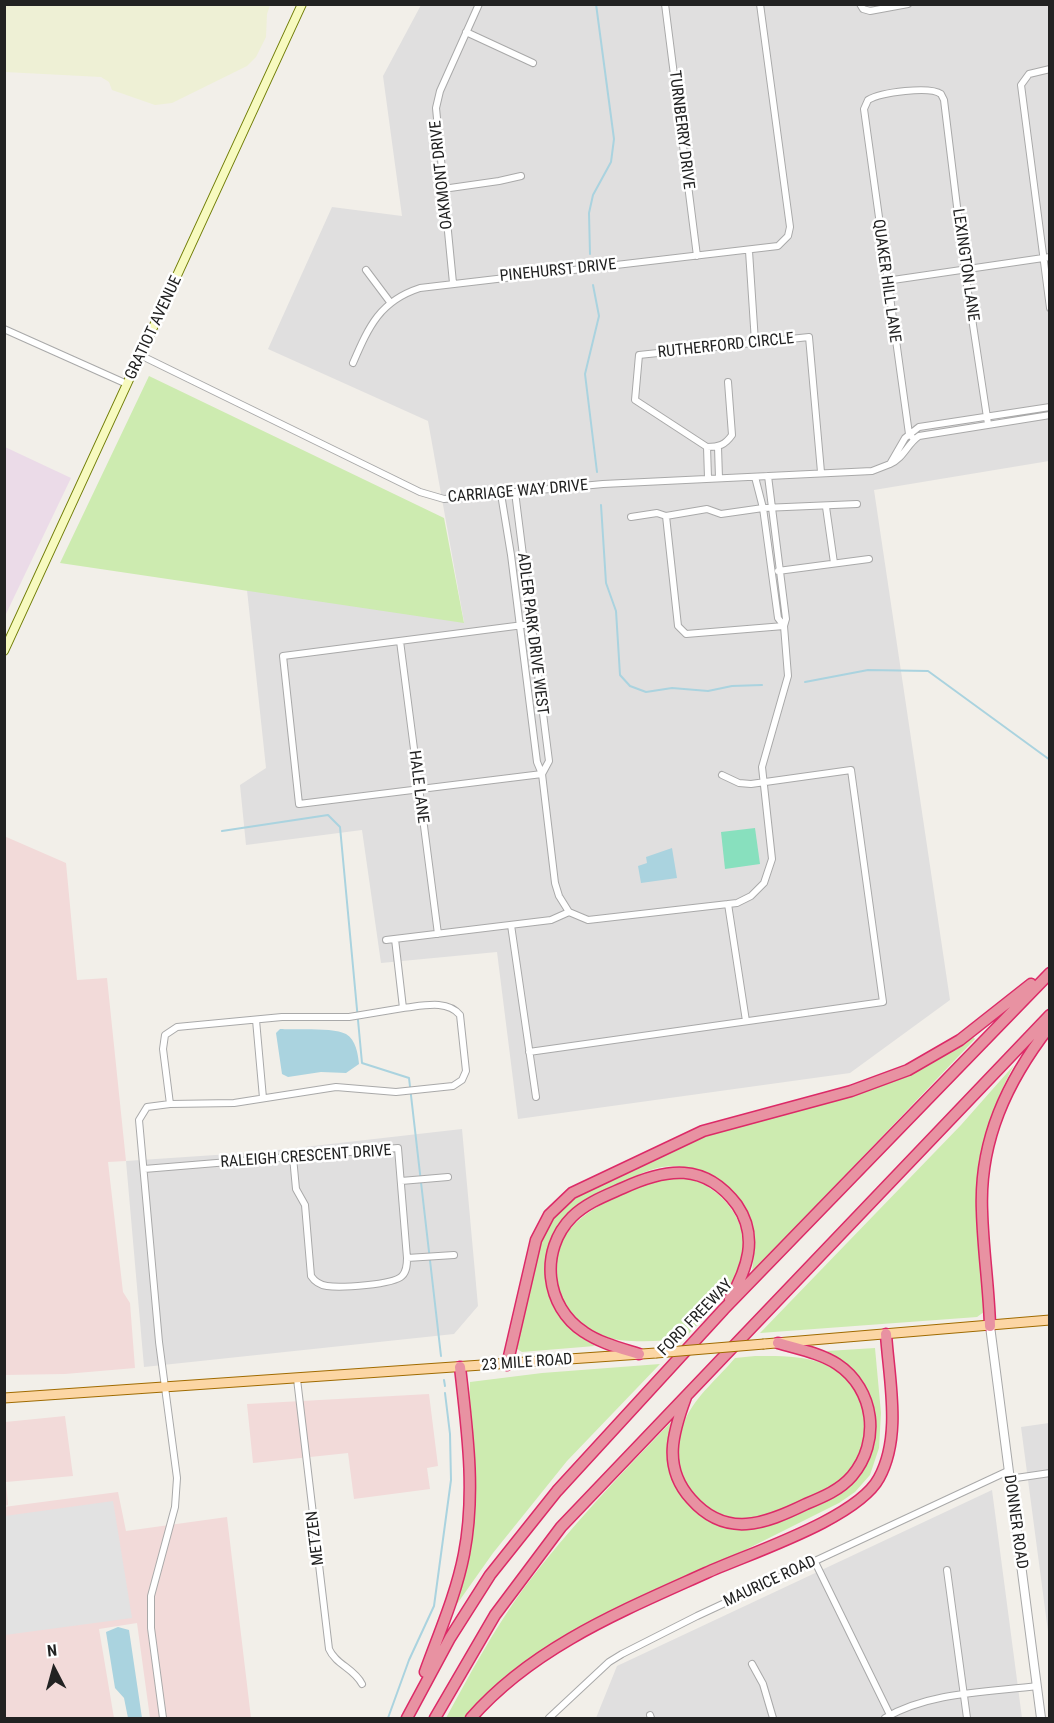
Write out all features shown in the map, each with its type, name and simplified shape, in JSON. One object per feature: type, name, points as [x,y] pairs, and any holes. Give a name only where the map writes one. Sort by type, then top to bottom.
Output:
[{"type":"highway","name":"FORD FREEWAY","points":[[408,1718],[450,1638],[508,1549],[643,1395],[1050,971]]},
{"type":"highway","points":[[507,1365],[536,1240],[549,1215],[572,1193],[703,1131],[872,1084],[917,1065],[979,1026],[1050,971]]},
{"type":"highway","points":[[435,1719],[483,1632],[539,1554],[586,1499],[1050,1016]]},
{"type":"highway","points":[[990,1326],[982,1210],[985,1158],[993,1125],[1004,1095],[1022,1063],[1050,1026]]},
{"type":"highway","points":[[639,1354],[582,1331],[564,1314],[554,1295],[550,1274],[554,1244],[565,1225],[587,1205],[658,1173],[688,1173],[717,1185],[739,1208],[749,1237],[747,1268],[724,1309]]},
{"type":"highway","points":[[471,1719],[519,1672],[572,1637],[705,1573],[833,1517],[866,1496],[883,1470],[890,1443],[892,1419],[886,1334]]},
{"type":"highway","points":[[688,1393],[676,1425],[672,1456],[683,1489],[702,1510],[729,1523],[751,1525],[774,1520],[827,1495],[847,1482],[866,1454],[871,1421],[866,1398],[855,1381],[838,1365],[817,1354],[778,1343]]},
{"type":"highway","points":[[408,1718],[455,1589],[466,1537],[470,1477],[460,1367]]},
{"type":"main road","name":"GRATIOT AVENUE","points":[[4,651],[302,4]]},
{"type":"main road","name":"23 MILE ROAD","points":[[4,1398],[507,1365],[1050,1320]]},
{"type":"street","name":"OAKMONT DRIVE","points":[[453,283],[436,108],[440,91],[479,4]]},
{"type":"street","name":"TURNBERRY DRIVE","points":[[664,4],[697,256]]},
{"type":"street","name":"PINEHURST DRIVE","points":[[353,363],[372,324],[390,302],[420,288],[778,246],[788,236],[790,227],[760,4]]},
{"type":"street","points":[[861,7],[870,11],[908,4]]},
{"type":"street","points":[[466,32],[533,63]]},
{"type":"street","points":[[1050,69],[1029,74],[1021,85],[1046,258],[1050,308]]},
{"type":"street","name":"LEXINGTON LANE","points":[[865,121],[865,104],[873,97],[886,93],[936,91],[941,94],[988,424]]},
{"type":"street","name":"QUAKER HILL LANE","points":[[865,121],[886,281],[911,437]]},
{"type":"street","points":[[443,189],[499,182],[520,176]]},
{"type":"street","points":[[749,251],[755,342]]},
{"type":"street","points":[[886,281],[965,272],[1046,258]]},
{"type":"street","points":[[366,270],[390,302]]},
{"type":"street","points":[[4,329],[127,384]]},
{"type":"street","name":"RUTHERFORD CIRCLE","points":[[707,447],[634,400],[639,355],[809,337],[822,472]]},
{"type":"street","name":"CARRIAGE WAY DRIVE","points":[[140,355],[432,497],[455,500],[515,492],[708,478],[872,471],[890,464],[911,437]]},
{"type":"street","points":[[708,478],[707,447],[718,447],[727,442],[732,435],[728,382]]},
{"type":"street","points":[[911,437],[919,427],[1050,407]]},
{"type":"street","points":[[911,437],[1050,415]]},
{"type":"street","points":[[718,447],[719,478]]},
{"type":"street","points":[[386,940],[551,920],[569,912],[596,921],[728,904],[751,896],[764,884],[772,859],[762,768],[788,676],[784,626],[786,619],[768,476]]},
{"type":"street","points":[[755,477],[763,508],[778,618],[784,626]]},
{"type":"street","name":"ADLER PARK DRIVE WEST","points":[[515,492],[549,761],[542,774]]},
{"type":"street","name":"ADLER PARK DRIVE WEST","points":[[501,494],[521,626],[537,762],[542,774],[555,883],[559,896],[569,912]]},
{"type":"street","points":[[631,517],[657,513],[666,516],[707,510],[721,514],[763,508],[857,504]]},
{"type":"street","points":[[826,507],[834,563]]},
{"type":"street","points":[[666,516],[678,626],[686,634],[784,626]]},
{"type":"street","points":[[771,572],[869,559]]},
{"type":"street","points":[[531,624],[283,656],[299,804],[418,787],[542,774]]},
{"type":"street","name":"HALE LANE","points":[[400,641],[438,934]]},
{"type":"street","points":[[529,1052],[882,1002],[851,770],[764,782],[740,783],[722,776]]},
{"type":"street","points":[[728,904],[746,1021]]},
{"type":"street","points":[[511,925],[536,1097]]},
{"type":"street","points":[[395,939],[403,1008]]},
{"type":"street","points":[[163,1719],[150,1605],[154,1576],[176,1497],[176,1464],[159,1342],[139,1120],[141,1113],[147,1107],[170,1104],[205,1105],[336,1087],[396,1092],[453,1086],[462,1080],[466,1071],[460,1015],[454,1008],[445,1005],[403,1008],[349,1017],[255,1020],[177,1027],[165,1035],[164,1049],[170,1104]]},
{"type":"street","points":[[255,1020],[263,1098]]},
{"type":"street","name":"RALEIGH CRESCENT DRIVE","points":[[144,1169],[398,1148],[407,1258]]},
{"type":"street","points":[[293,1157],[296,1189],[305,1205],[311,1276],[314,1281],[330,1286],[390,1282],[404,1273],[407,1258],[454,1255]]},
{"type":"street","points":[[401,1181],[448,1177]]},
{"type":"street","name":"DONNER ROAD","points":[[990,1326],[1041,1719]]},
{"type":"street","name":"METZEN","points":[[297,1379],[329,1649],[332,1656],[358,1675],[362,1684]]},
{"type":"street","name":"MAURICE ROAD","points":[[549,1719],[609,1662],[622,1653],[815,1562],[1008,1475],[1050,1473]]},
{"type":"street","points":[[815,1562],[888,1717],[910,1707],[965,1694],[1037,1686]]},
{"type":"street","points":[[947,1570],[967,1719]]},
{"type":"street","points":[[752,1664],[763,1684],[773,1719]]},
{"type":"shaded area","points":[[421,5],[1049,5],[1049,461],[874,490],[950,1000],[850,1073],[518,1119],[497,952],[381,963],[362,830],[246,845],[240,785],[266,768],[247,590],[464,622],[428,421],[268,349],[332,207],[402,216],[383,76]]},
{"type":"shaded area","points":[[5,447],[71,478],[5,616]]},
{"type":"shaded area","points":[[4,836],[66,863],[77,980],[107,978],[126,1161],[108,1162],[123,1292],[130,1303],[135,1368],[65,1374],[5,1375]]},
{"type":"shaded area","points":[[462,1129],[478,1306],[454,1334],[144,1367],[126,1161],[260,1152]]},
{"type":"shaded area","points":[[429,1394],[438,1466],[427,1468],[430,1489],[354,1499],[348,1453],[253,1463],[247,1404]]},
{"type":"shaded area","points":[[65,1416],[73,1476],[6,1482],[8,1505],[5,1506],[5,1422]]},
{"type":"shaded area","points":[[1049,1423],[1049,1639],[1021,1427]]},
{"type":"shaded area","points":[[992,1490],[1022,1718],[596,1718],[617,1666]]},
{"type":"shaded area","points":[[118,1492],[126,1531],[227,1517],[251,1718],[150,1718],[137,1623],[99,1629],[114,1718],[5,1718],[4,1507]]},
{"type":"shaded area","points":[[113,1501],[132,1618],[5,1635],[5,1516]]},
{"type":"green space","points":[[5,4],[270,5],[267,14],[266,37],[256,57],[247,66],[172,103],[155,105],[112,90],[109,82],[101,77],[5,72]]},
{"type":"green space","points":[[149,376],[444,518],[464,623],[60,563]]},
{"type":"green space","points":[[755,828],[760,864],[725,869],[721,832]]},
{"type":"green space","points":[[973,1037],[975,1039],[752,1273],[755,1237],[749,1217],[742,1203],[732,1191],[707,1174],[678,1166],[656,1168],[579,1205],[569,1213],[553,1236],[545,1264],[545,1278],[553,1305],[560,1317],[572,1330],[595,1346],[522,1352],[517,1349],[540,1241],[556,1214],[576,1195],[705,1135],[846,1097],[896,1080],[928,1065]]},
{"type":"green space","points":[[1014,1065],[990,1122],[981,1152],[977,1183],[984,1312],[977,1317],[760,1333],[961,1125]]},
{"type":"green space","points":[[681,1177],[698,1182],[714,1191],[727,1203],[736,1217],[742,1233],[744,1250],[741,1267],[733,1284],[716,1306],[684,1339],[642,1341],[611,1339],[588,1329],[570,1313],[559,1291],[556,1273],[557,1258],[567,1233],[588,1213],[616,1197],[655,1182]]},
{"type":"green space","points":[[875,1348],[881,1413],[879,1448],[870,1475],[855,1492],[839,1503],[741,1552],[566,1635],[518,1668],[466,1718],[446,1718],[492,1636],[524,1588],[577,1523],[673,1420],[669,1441],[690,1503],[752,1528],[771,1524],[832,1496],[854,1479],[873,1415],[827,1351]]},
{"type":"green space","points":[[755,1356],[816,1361],[841,1374],[860,1400],[864,1411],[865,1434],[859,1456],[853,1466],[834,1485],[785,1509],[750,1518],[734,1518],[704,1507],[692,1494],[680,1469],[678,1439],[690,1410],[708,1387],[735,1358]]},
{"type":"green space","points":[[660,1364],[567,1461],[493,1553],[452,1611],[463,1575],[470,1382],[542,1373]]},
{"type":"water","points":[[672,848],[677,878],[641,883],[638,866],[647,863],[646,857]]},
{"type":"water","points":[[280,1029],[324,1030],[346,1034],[354,1043],[359,1064],[346,1073],[321,1072],[288,1077],[282,1074],[276,1033]]},
{"type":"water","points":[[118,1627],[129,1630],[142,1718],[128,1718],[124,1698],[115,1688],[106,1632]]},
{"type":"waterway","points":[[590,254],[589,213],[593,195],[611,162],[614,139],[596,4]]},
{"type":"waterway","points":[[593,285],[599,316],[585,374],[597,472]]},
{"type":"waterway","points":[[601,505],[606,583],[616,611],[620,675],[630,686],[646,692],[672,688],[708,691],[732,686],[762,685]]},
{"type":"waterway","points":[[805,682],[868,670],[928,671],[1050,760]]},
{"type":"waterway","points":[[222,831],[328,815],[340,827],[362,1063],[409,1078],[441,1356]]},
{"type":"waterway","points":[[444,1380],[445,1386]]},
{"type":"waterway","points":[[388,1718],[409,1660],[434,1606],[451,1480],[450,1434],[445,1393]]}]
